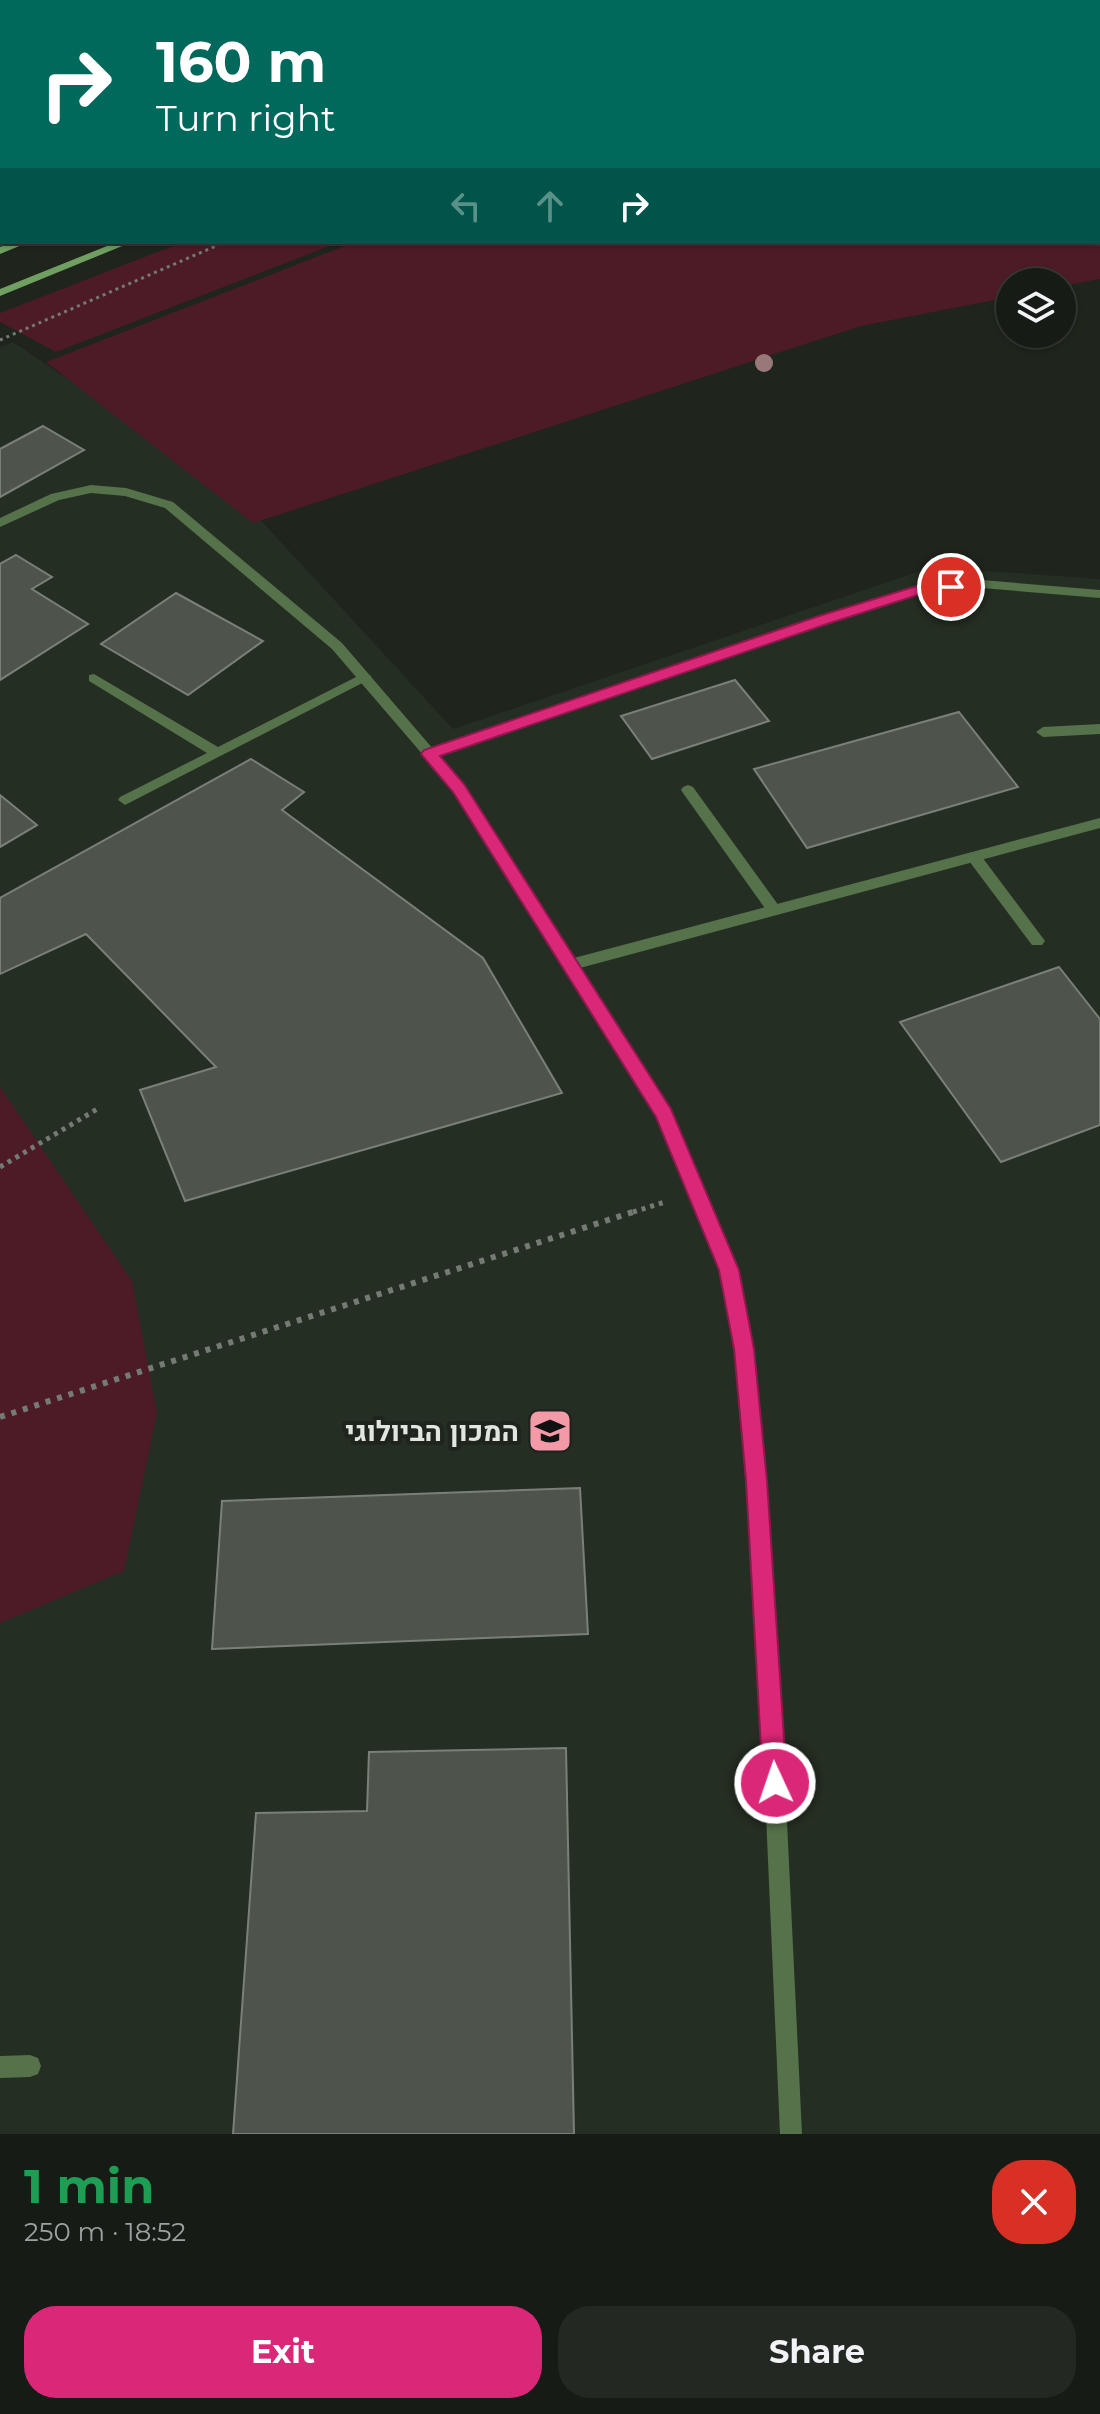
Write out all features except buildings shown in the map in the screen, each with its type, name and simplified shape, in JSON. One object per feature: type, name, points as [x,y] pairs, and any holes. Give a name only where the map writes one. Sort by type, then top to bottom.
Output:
[{"type":"main road","points":[[0,293],[122,244]]},
{"type":"street","points":[[0,523],[55,497],[91,489],[126,492],[169,505],[337,646],[459,788],[664,1114],[699,1191],[729,1270],[744,1349],[769,1655],[791,2134]]},
{"type":"street","points":[[429,754],[920,589],[982,584],[1100,594]]},
{"type":"street","points":[[94,678],[218,753]]},
{"type":"street","points":[[125,800],[365,678]]},
{"type":"street","points":[[1043,732],[1100,729]]},
{"type":"street","points":[[688,790],[774,910]]},
{"type":"street","points":[[570,965],[1100,823]]},
{"type":"street","points":[[974,857],[1037,941]]},
{"type":"street","points":[[0,2067],[30,2066]]},
{"type":"path","points":[[0,340],[220,244]]},
{"type":"path","points":[[0,1167],[99,1108]]},
{"type":"path","points":[[0,1417],[699,1191]]},
{"type":"shaded area","points":[[178,244],[335,244],[56,352],[0,322],[0,313]]},
{"type":"shaded area","points":[[350,244],[1100,244],[1100,279],[1076,283],[1076,268],[996,268],[996,300],[861,326],[253,523],[46,362]]},
{"type":"shaded area","name":"המכון הביולוגי","points":[[13,342],[234,491],[453,729],[932,567],[1100,579],[1100,2134],[0,2134],[0,347]]},
{"type":"shaded area","points":[[0,1087],[132,1281],[157,1413],[124,1571],[0,1623]]},
{"type":"place","name":"המכון הביולוגי","points":[[550,1431]]},
{"type":"route","points":[[775,1783],[756,1481],[744,1349],[729,1270],[699,1191],[664,1114],[459,788],[429,754],[825,619],[920,589],[951,587]]}]
